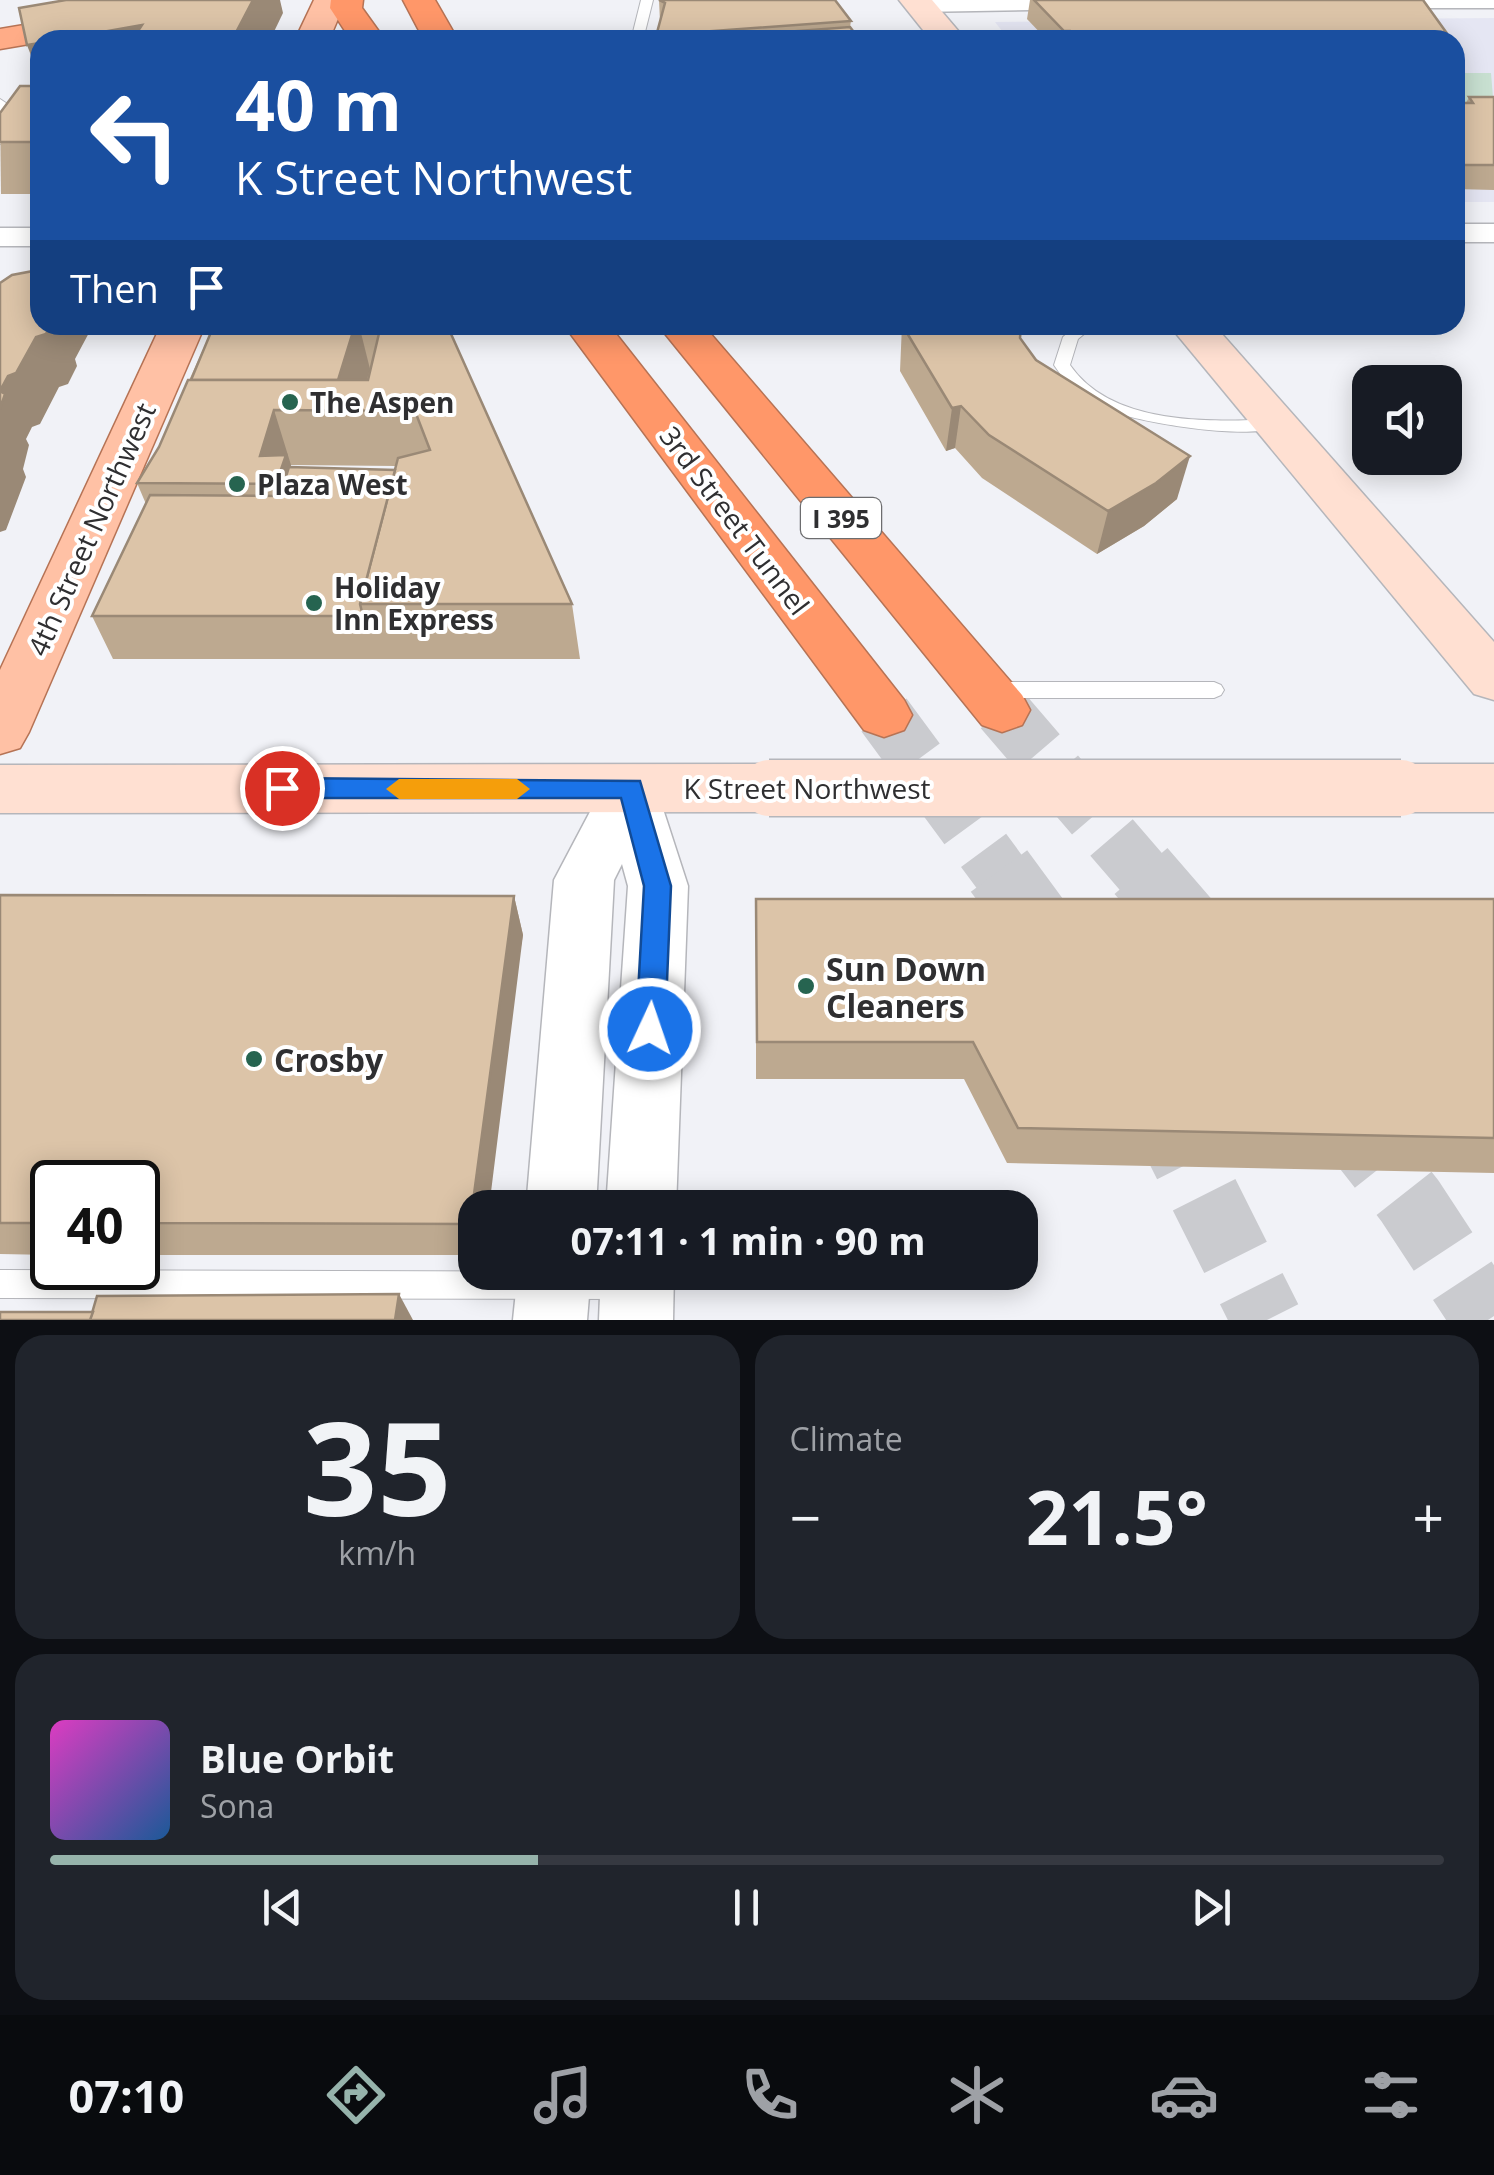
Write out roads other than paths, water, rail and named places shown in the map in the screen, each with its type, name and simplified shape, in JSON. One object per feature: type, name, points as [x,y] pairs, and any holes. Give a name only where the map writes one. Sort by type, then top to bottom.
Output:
[{"type":"highway","points":[[0,16],[96,0]]},
{"type":"highway","points":[[53,30],[228,0]]},
{"type":"highway","points":[[347,0],[346,8],[361,30]]},
{"type":"highway","points":[[419,0],[436,30]]},
{"type":"highway","points":[[0,39],[30,34]]},
{"type":"highway","name":"3rd Street Tunnel","points":[[594,335],[884,715]]},
{"type":"highway","name":"I 395","points":[[688,335],[993,700]]},
{"type":"main road","points":[[316,30],[330,0]]},
{"type":"main road","points":[[916,2],[940,30]]},
{"type":"main road","name":"4th Street Northwest","points":[[0,732],[178,335]]},
{"type":"main road","points":[[1200,335],[1494,679]]},
{"type":"main road","name":"K Street Northwest","points":[[0,790],[1494,788]]},
{"type":"street","points":[[1342,2],[1494,1]]},
{"type":"street","points":[[916,2],[1116,2]]},
{"type":"street","points":[[1465,233],[1494,233]]},
{"type":"street","points":[[0,236],[30,236]]},
{"type":"street","points":[[562,1190],[584,880],[631,788]]},
{"type":"street","points":[[631,788],[658,886],[643,1190]]},
{"type":"lane","points":[[639,30],[646,0]]},
{"type":"lane","points":[[0,103],[6,131],[0,140]]},
{"type":"lane","points":[[1074,335],[1062,365],[1082,392],[1130,413],[1244,426],[1276,424]]},
{"type":"lane","points":[[993,700],[1214,690]]},
{"type":"lane","points":[[0,1284],[637,1293]]},
{"type":"tunnel","points":[[1002,710],[1143,874]]},
{"type":"tunnel","points":[[884,715],[1001,874]]},
{"type":"tunnel","points":[[999,871],[1063,958]]},
{"type":"tunnel","points":[[1141,871],[1213,954]]},
{"type":"tunnel","points":[[1157,1101],[1267,1320]]},
{"type":"tunnel","points":[[1339,1111],[1410,1201],[1488,1320]]},
{"type":"place","name":"The Aspen","points":[[290,402]]},
{"type":"place","name":"Plaza West","points":[[237,484]]},
{"type":"place","name":"Holiday Inn Express","points":[[314,603]]},
{"type":"place","name":"Sun Down Cleaners","points":[[806,986]]},
{"type":"place","name":"Crosby","points":[[254,1059]]}]
